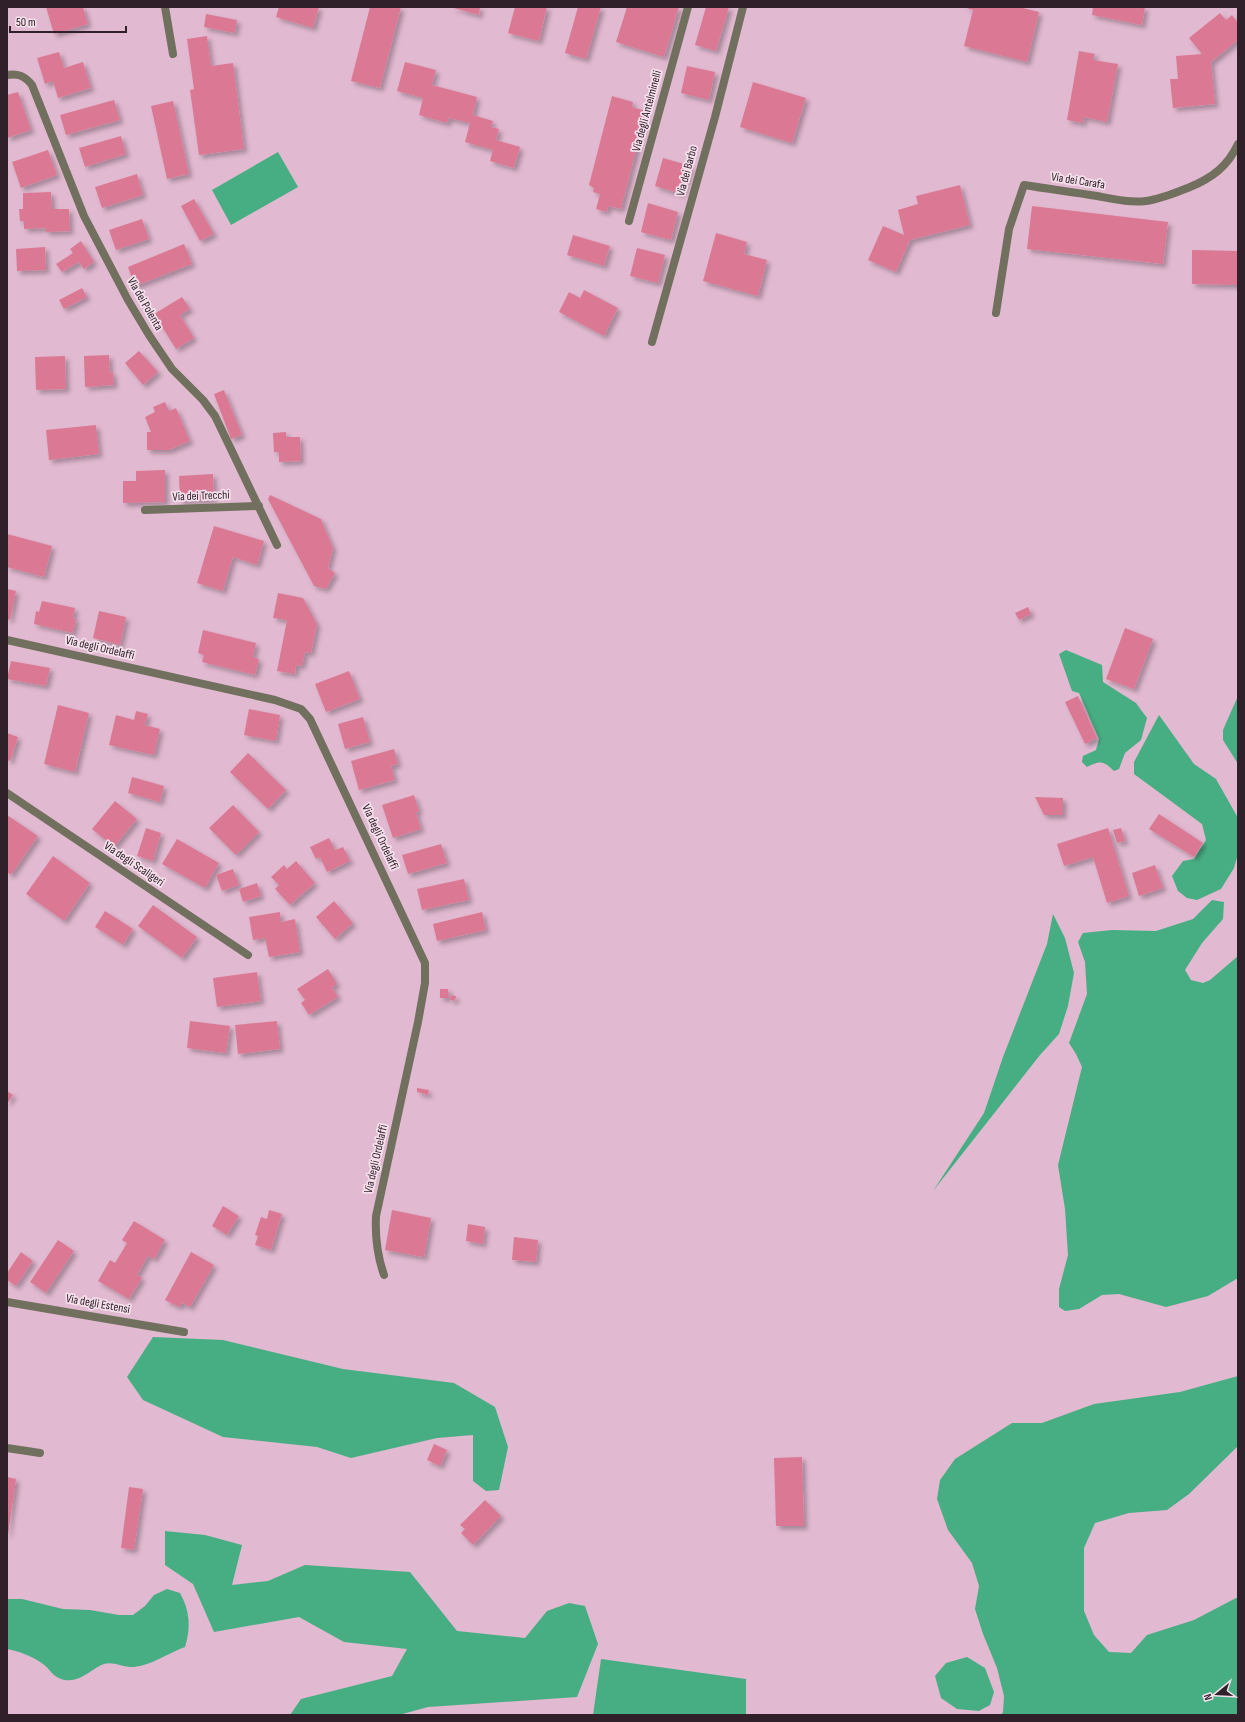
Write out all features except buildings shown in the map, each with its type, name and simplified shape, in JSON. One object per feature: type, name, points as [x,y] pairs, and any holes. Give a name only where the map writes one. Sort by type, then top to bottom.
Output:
[{"type":"street","points":[[165,7],[173,54]]},
{"type":"street","name":"Via degli Antelminelli","points":[[629,221],[688,7]]},
{"type":"street","name":"Via dei Barbo","points":[[652,342],[715,117],[742,7]]},
{"type":"street","name":"Via dei Polenta","points":[[7,75],[26,77],[32,85],[84,216],[128,300],[149,335],[172,368],[215,416],[277,545]]},
{"type":"street","name":"Via dei Carafa","points":[[996,313],[1009,230],[1024,185],[1120,200],[1153,200],[1184,190],[1215,175],[1233,156],[1238,144]]},
{"type":"street","name":"Via dei Trecchi","points":[[145,510],[258,506]]},
{"type":"street","name":"Via degli Ordelaffi","points":[[7,640],[275,700],[301,709],[310,719],[426,963],[425,983],[418,1022],[376,1216],[376,1244],[384,1275]]},
{"type":"street","name":"Via degli Scaligeri","points":[[7,793],[248,954]]},
{"type":"street","name":"Via degli Estensi","points":[[7,1302],[184,1332]]},
{"type":"street","points":[[7,1448],[40,1453]]},
{"type":"green space","points":[[278,152],[298,187],[231,225],[212,190]]},
{"type":"green space","points":[[1066,650],[1102,665],[1103,682],[1136,703],[1147,718],[1141,740],[1125,753],[1119,769],[1114,771],[1104,763],[1095,763],[1087,767],[1082,762],[1083,756],[1096,750],[1099,739],[1079,693],[1072,691],[1059,654]]},
{"type":"green space","points":[[1238,696],[1238,764],[1223,740],[1223,730]]},
{"type":"green space","points":[[1159,715],[1194,764],[1216,779],[1238,818],[1238,854],[1234,868],[1221,889],[1197,900],[1187,898],[1178,891],[1172,876],[1183,861],[1194,859],[1206,840],[1202,824],[1134,774],[1134,762]]},
{"type":"green space","points":[[1212,900],[1224,902],[1223,919],[1202,943],[1185,970],[1191,980],[1203,983],[1210,980],[1238,956],[1238,1278],[1208,1296],[1166,1307],[1119,1294],[1102,1295],[1079,1309],[1065,1311],[1059,1307],[1059,1289],[1068,1255],[1065,1209],[1058,1165],[1082,1067],[1069,1043],[1087,994],[1085,962],[1078,942],[1083,933],[1112,930],[1156,931],[1193,919]]},
{"type":"green space","points":[[1053,914],[1065,938],[1074,973],[1068,1006],[1059,1034],[1040,1055],[933,1191],[984,1113],[1003,1057],[1047,944]]},
{"type":"green space","points":[[153,1337],[223,1340],[343,1369],[454,1383],[495,1407],[508,1447],[499,1490],[486,1491],[473,1481],[473,1435],[437,1438],[351,1458],[317,1447],[223,1437],[143,1400],[127,1377]]},
{"type":"green space","points":[[1238,1376],[1238,1446],[1189,1494],[1167,1510],[1129,1513],[1095,1523],[1084,1548],[1084,1611],[1094,1635],[1109,1652],[1131,1653],[1147,1635],[1194,1620],[1238,1597],[1238,1715],[1001,1715],[1003,1712],[1004,1696],[997,1668],[983,1634],[975,1609],[979,1586],[972,1563],[948,1530],[937,1499],[940,1480],[955,1459],[1012,1423],[1042,1423],[1094,1404],[1180,1392]]},
{"type":"green space","points":[[165,1531],[205,1535],[242,1545],[232,1585],[268,1581],[305,1565],[410,1572],[457,1631],[525,1638],[547,1611],[569,1603],[585,1606],[598,1644],[577,1697],[428,1707],[399,1715],[290,1715],[301,1699],[392,1676],[407,1649],[344,1642],[299,1617],[214,1632],[193,1584],[165,1565]]},
{"type":"green space","points":[[167,1589],[180,1593],[186,1606],[189,1626],[187,1640],[185,1647],[147,1664],[130,1667],[108,1663],[77,1679],[65,1680],[55,1675],[35,1659],[7,1649],[7,1599],[22,1599],[63,1609],[90,1610],[119,1615],[133,1615],[145,1606],[154,1595]]},
{"type":"green space","points":[[967,1657],[985,1668],[994,1692],[990,1705],[979,1711],[957,1709],[941,1698],[935,1676],[946,1663]]},
{"type":"green space","points":[[601,1659],[746,1679],[746,1715],[593,1715]]}]
